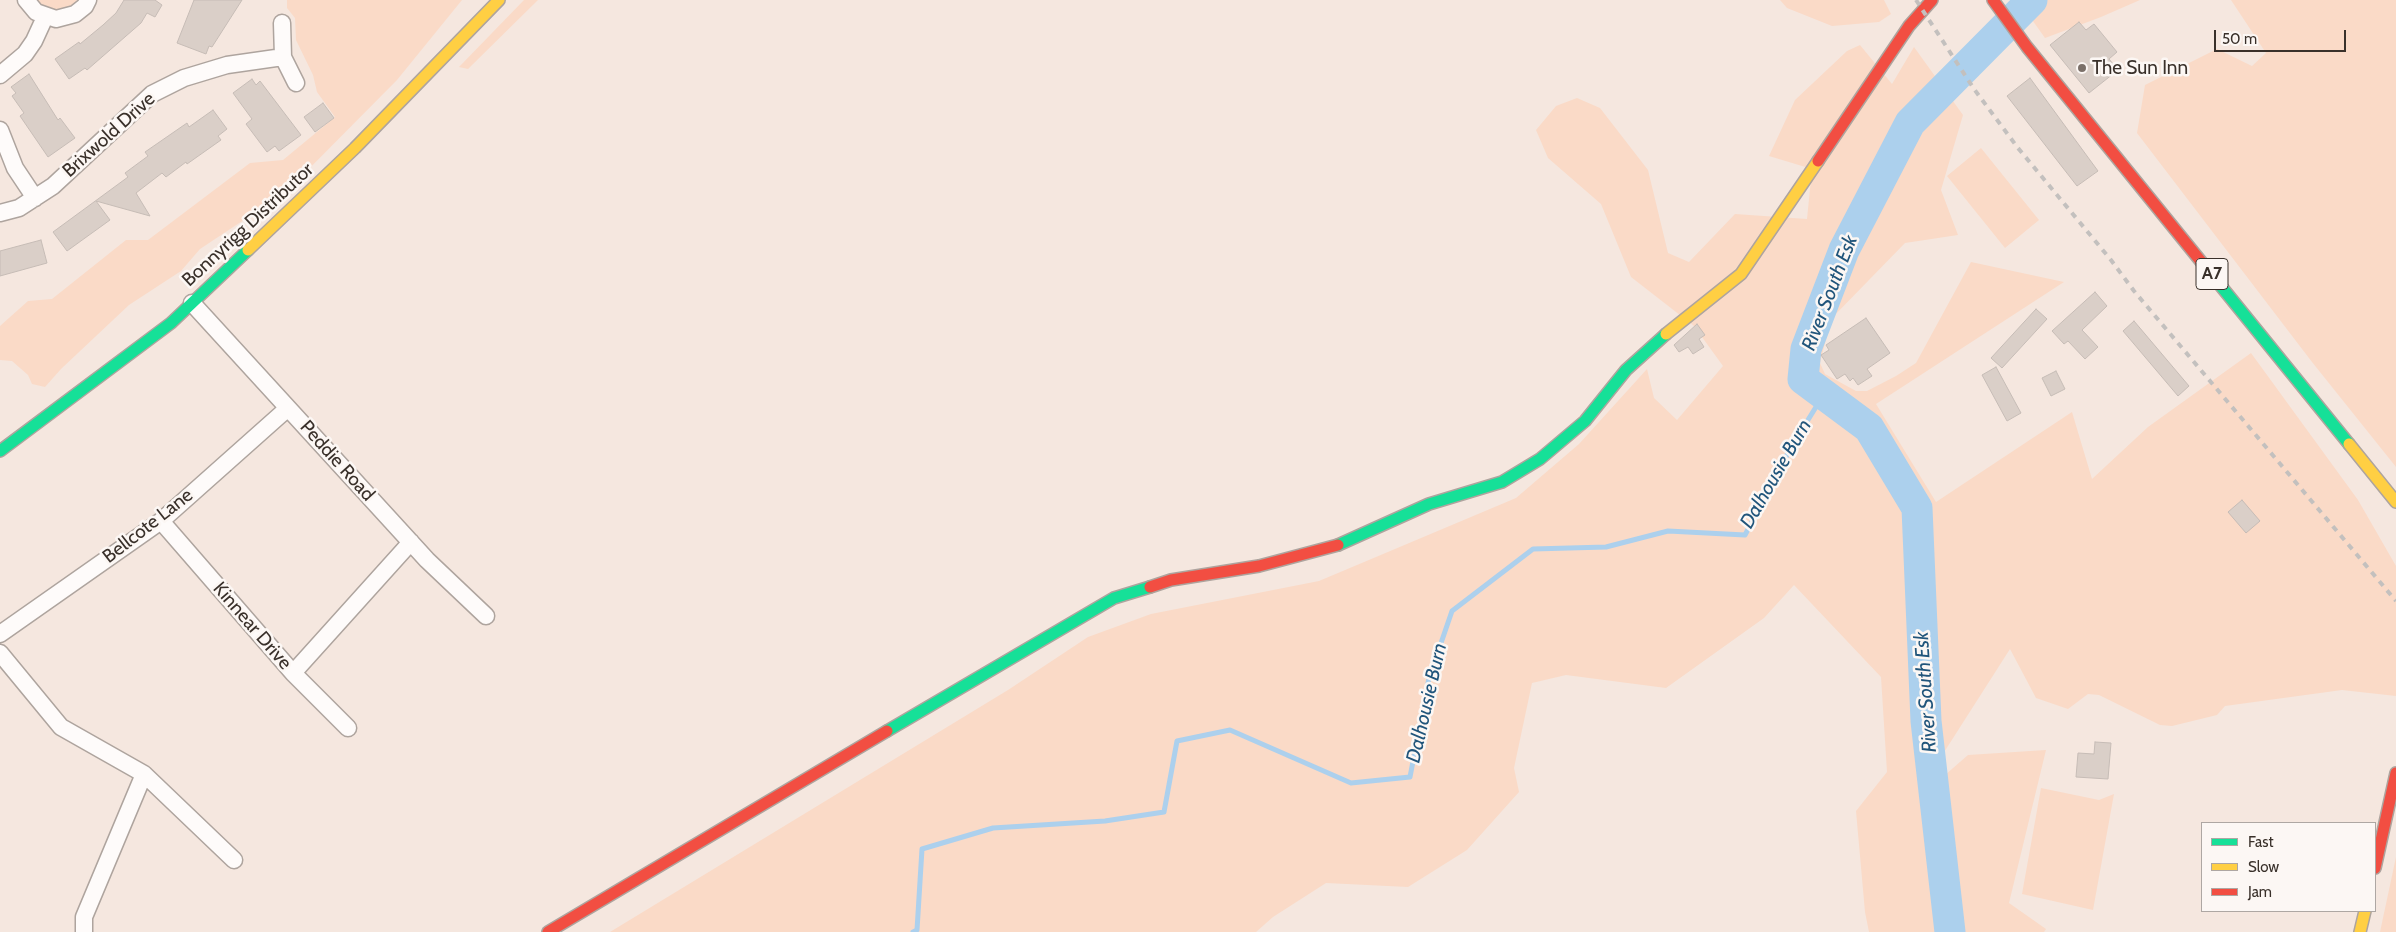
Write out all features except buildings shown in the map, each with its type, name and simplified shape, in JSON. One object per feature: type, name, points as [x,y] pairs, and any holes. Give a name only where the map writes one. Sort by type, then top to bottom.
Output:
[{"type":"street","points":[[26,0],[36,12],[56,19],[70,16],[85,6],[88,0]]},
{"type":"street","name":"Bonnyrigg Distributor","points":[[0,451],[171,323],[355,148],[499,0]]},
{"type":"street","points":[[548,932],[1026,648],[1114,598],[1172,580],[1259,566],[1346,543],[1429,504],[1502,482],[1540,459],[1585,421],[1626,370],[1685,316],[1741,274],[1909,26],[1932,0]]},
{"type":"street","name":"A7","points":[[1992,0],[2027,47],[2396,502]]},
{"type":"street","points":[[0,75],[25,54],[46,17]]},
{"type":"street","points":[[282,23],[283,57],[296,83]]},
{"type":"street","name":"Brixwold Drive","points":[[0,213],[19,208],[53,186],[152,94],[184,78],[227,65],[283,57]]},
{"type":"street","points":[[0,130],[15,168],[35,198]]},
{"type":"street","name":"Peddie Road","points":[[192,303],[411,542],[486,616]]},
{"type":"street","name":"Bellcote Lane","points":[[0,634],[161,521],[288,408]]},
{"type":"street","name":"Kinnear Drive","points":[[161,521],[293,673],[348,728]]},
{"type":"street","points":[[293,673],[411,542]]},
{"type":"street","points":[[0,652],[61,727],[144,774],[234,860]]},
{"type":"street","points":[[2376,863],[2396,773]]},
{"type":"street","points":[[84,932],[84,917],[144,774]]},
{"type":"street","points":[[2360,932],[2365,912]]},
{"type":"shaded area","points":[[36,0],[77,1],[70,7],[56,10],[41,5]]},
{"type":"shaded area","points":[[287,0],[462,0],[397,80],[286,192],[200,249],[181,271],[129,305],[61,369],[45,387],[32,384],[28,375],[12,361],[0,360],[0,326],[28,301],[52,299],[126,240],[148,240],[250,163],[283,160],[335,117],[317,92],[313,75],[296,40],[295,18],[287,8]]},
{"type":"shaded area","points":[[524,0],[538,0],[468,69],[459,67]]},
{"type":"shaded area","points":[[1780,0],[1884,0],[1891,14],[1879,22],[1832,26],[1787,8]]},
{"type":"shaded area","points":[[2018,0],[2140,0],[2045,38]]},
{"type":"shaded area","points":[[2231,0],[2396,0],[2396,467],[2312,362],[2137,133],[2145,85],[2217,49],[2252,66],[2266,53]]},
{"type":"shaded area","points":[[1860,45],[1892,84],[1914,47],[1963,115],[1941,190],[1958,235],[1905,243],[1831,319],[1820,363],[1825,374],[1856,391],[1867,391],[1916,363],[1971,262],[2064,282],[1876,404],[1936,502],[2072,412],[2092,479],[2148,427],[2251,353],[2358,500],[2396,566],[2396,696],[2342,690],[2225,706],[2217,715],[2172,726],[2160,725],[2099,695],[2088,694],[2068,709],[2036,698],[2010,649],[1932,771],[1948,932],[1869,932],[1865,912],[1856,811],[1887,772],[1881,677],[1794,585],[1764,618],[1666,688],[1566,675],[1532,683],[1514,768],[1519,792],[1467,850],[1408,887],[1326,883],[1273,917],[1256,932],[610,932],[1008,690],[1088,637],[1151,614],[1319,581],[1516,498],[1579,444],[1647,369],[1654,398],[1677,420],[1723,366],[1694,326],[1631,277],[1601,204],[1548,158],[1536,130],[1556,106],[1577,98],[1600,108],[1648,170],[1668,253],[1689,262],[1735,214],[1807,219],[1812,169],[1769,156],[1795,100],[1847,51]]},
{"type":"shaded area","points":[[1981,148],[2039,220],[2005,248],[1947,176]]},
{"type":"shaded area","points":[[2046,750],[2009,903],[2046,929],[2044,932],[1959,932],[1937,782],[1968,755]]},
{"type":"shaded area","points":[[2041,788],[2099,800],[2114,794],[2093,910],[2022,894]]},
{"type":"shaded area","points":[[2396,857],[2396,932],[2380,932]]},
{"type":"waterway","name":"River South Esk","points":[[1950,932],[1926,721],[1917,508],[1869,428],[1803,379],[1806,349],[1844,250],[1910,123],[2032,0]]},
{"type":"waterway","name":"Dalhousie Burn","points":[[913,932],[917,930],[922,849],[993,828],[1105,821],[1164,812],[1177,741],[1230,730],[1351,783],[1410,777],[1429,678],[1452,611],[1533,549],[1606,547],[1668,531],[1745,535],[1790,449],[1824,394]]},
{"type":"railway","points":[[1916,0],[1974,89],[2018,148],[2111,260],[2134,291],[2396,601]]},
{"type":"traffic: fast","points":[[0,451],[171,323],[248,250]]},
{"type":"traffic: fast","points":[[2216,280],[2349,444]]},
{"type":"traffic: fast","points":[[1338,545],[1429,504],[1502,482],[1540,459],[1585,421],[1626,370],[1666,334]]},
{"type":"traffic: fast","points":[[887,731],[1114,598],[1150,587]]},
{"type":"traffic: slow","points":[[248,250],[355,148],[499,0]]},
{"type":"traffic: slow","points":[[1666,334],[1741,274],[1818,161]]},
{"type":"traffic: slow","points":[[2349,444],[2396,502]]},
{"type":"traffic: slow","points":[[2360,932],[2365,912]]},
{"type":"traffic: jam","points":[[1818,161],[1909,26],[1932,0]]},
{"type":"traffic: jam","points":[[1993,0],[2027,47],[2216,280]]},
{"type":"traffic: jam","points":[[1150,587],[1171,580],[1259,566],[1338,545]]},
{"type":"traffic: jam","points":[[548,932],[887,731]]},
{"type":"traffic: jam","points":[[2376,863],[2396,773]]},
{"type":"place","name":"The Sun Inn","points":[[2082,68]]}]
